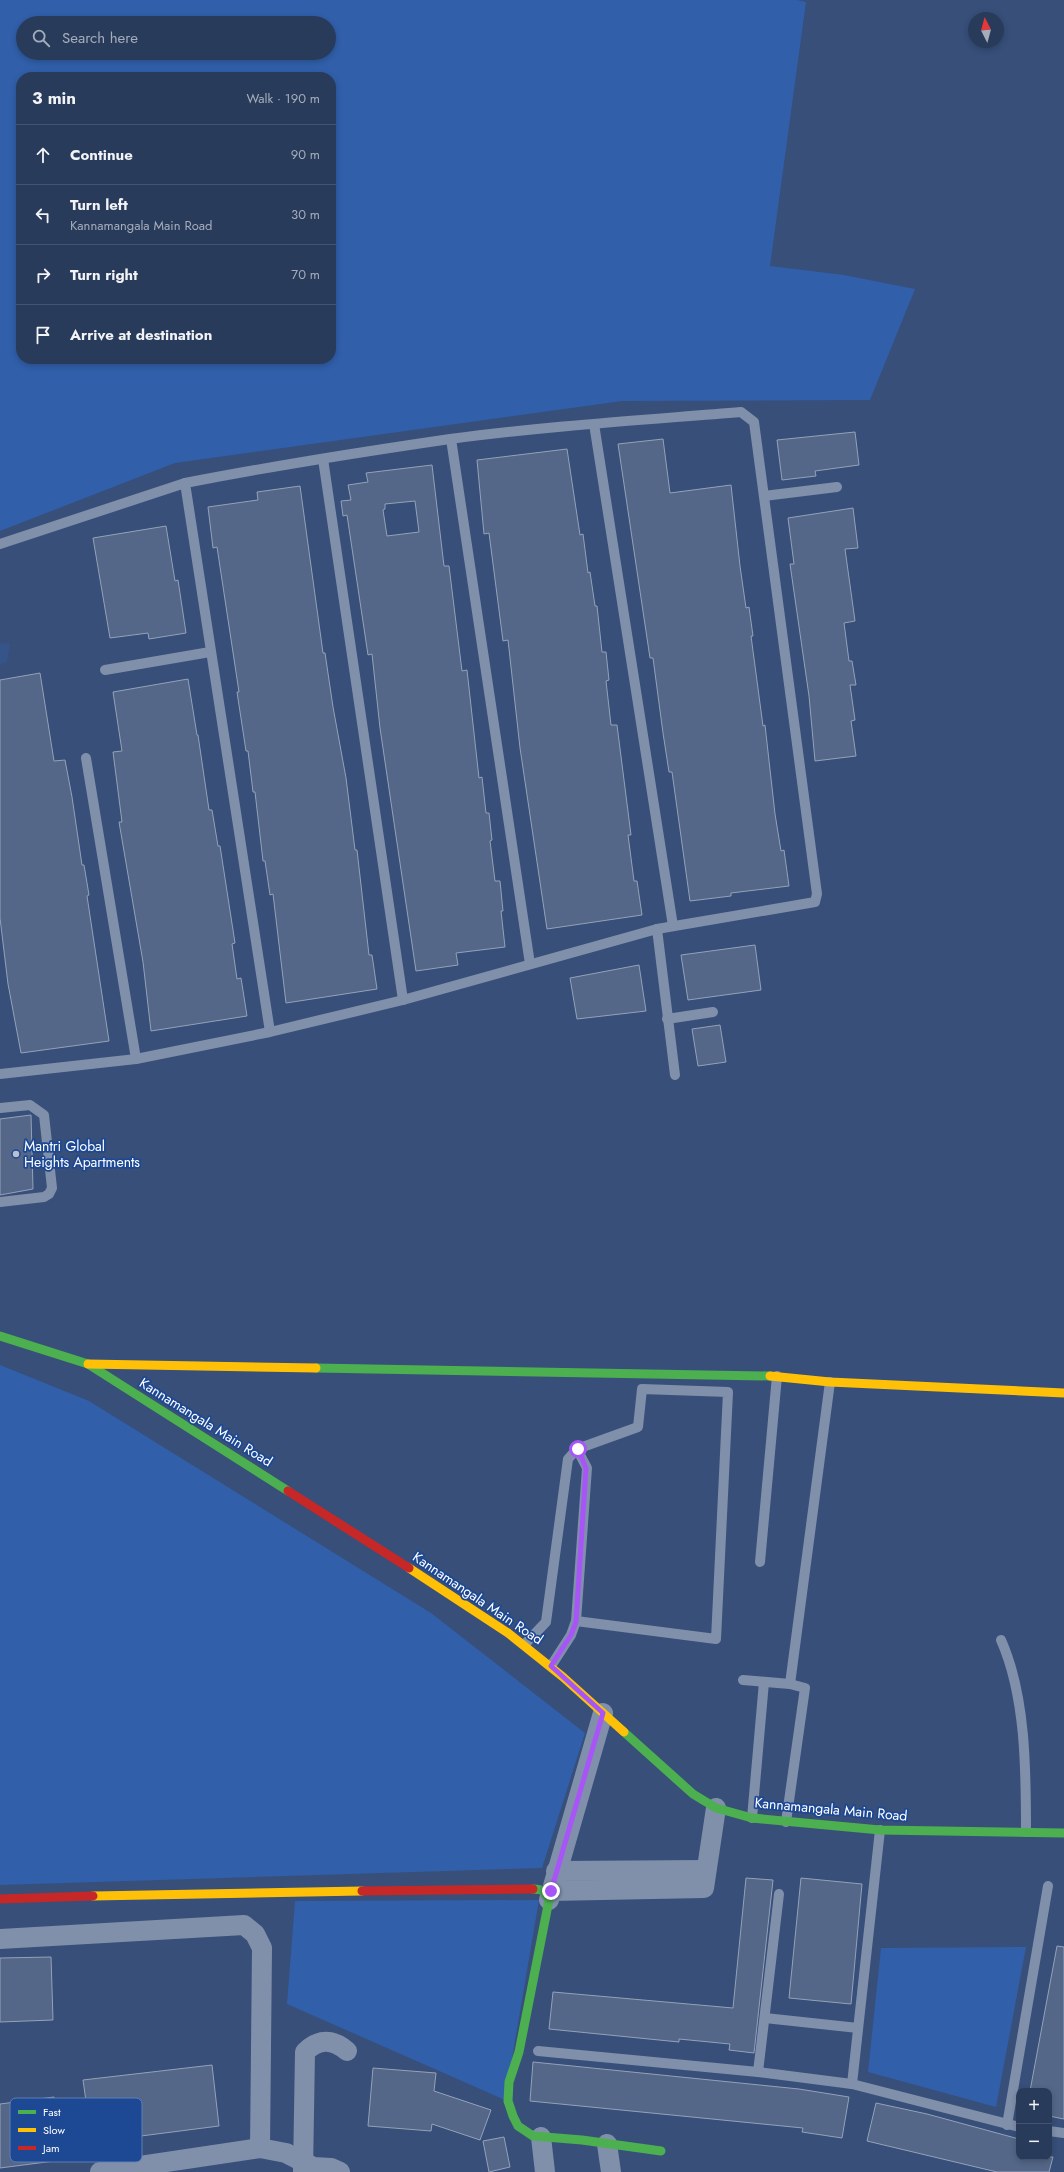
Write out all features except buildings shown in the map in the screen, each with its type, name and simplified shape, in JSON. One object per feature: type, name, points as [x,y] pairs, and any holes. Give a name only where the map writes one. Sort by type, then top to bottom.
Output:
[{"type":"street","name":"Kannamangala Main Road","points":[[0,1336],[88,1364],[480,1613],[525,1644],[693,1794],[716,1808],[752,1818],[880,1830],[1064,1833]]},
{"type":"street","points":[[88,1364],[778,1376],[830,1382],[1064,1394]]},
{"type":"street","points":[[603,1713],[556,1871],[518,2052],[508,2092],[513,2116],[518,2126],[533,2136],[582,2140],[661,2151]]},
{"type":"street","points":[[0,1899],[168,1893],[531,1888],[540,1889],[550,1896],[702,1889],[706,1886],[706,1870],[716,1808]]},
{"type":"street","points":[[556,1871],[706,1870]]},
{"type":"street","points":[[0,1939],[244,1925],[255,1934],[262,1948],[260,2148]]},
{"type":"street","points":[[304,2168],[306,2052],[313,2044],[327,2042],[339,2045],[347,2051]]},
{"type":"street","points":[[541,2137],[545,2172]]},
{"type":"street","points":[[607,2144],[611,2172]]},
{"type":"street","points":[[100,2172],[260,2148],[286,2153],[304,2168],[331,2168],[340,2172]]},
{"type":"lane","points":[[0,544],[185,483],[451,439],[594,424],[742,412],[754,422],[817,894],[815,902],[808,904],[657,929],[403,1000],[270,1032],[136,1059],[0,1074]]},
{"type":"lane","points":[[594,424],[673,926]]},
{"type":"lane","points":[[451,439],[530,964]]},
{"type":"lane","points":[[323,459],[403,1000]]},
{"type":"lane","points":[[185,483],[270,1032]]},
{"type":"lane","points":[[764,496],[837,487]]},
{"type":"lane","points":[[105,670],[210,652]]},
{"type":"lane","points":[[86,758],[136,1059]]},
{"type":"lane","points":[[657,929],[675,1075]]},
{"type":"lane","points":[[667,1019],[713,1012]]},
{"type":"lane","points":[[0,1108],[30,1105],[44,1116],[52,1188],[49,1194],[44,1197],[0,1202]]},
{"type":"lane","points":[[760,1562],[778,1376]]},
{"type":"lane","points":[[790,1684],[830,1382]]},
{"type":"lane","points":[[525,1644],[546,1622],[568,1459],[578,1449],[638,1427],[642,1389],[728,1392],[716,1639],[576,1622]]},
{"type":"lane","points":[[551,1666],[571,1635],[576,1622],[586,1468],[578,1449]]},
{"type":"lane","points":[[1001,1640],[1011,1663],[1018,1704],[1026,1771],[1026,1832]]},
{"type":"lane","points":[[743,1680],[790,1684],[806,1688],[786,1822]]},
{"type":"lane","points":[[752,1818],[764,1682]]},
{"type":"lane","points":[[852,2084],[880,1830]]},
{"type":"lane","points":[[1007,2125],[1048,1886]]},
{"type":"lane","points":[[758,2072],[779,1894]]},
{"type":"lane","points":[[765,2018],[858,2028]]},
{"type":"lane","points":[[538,2051],[758,2072],[852,2084],[1016,2126]]},
{"type":"lane","points":[[1052,2131],[1064,2133]]},
{"type":"shaded area","points":[[0,0],[797,0],[806,2],[770,266],[844,275],[915,289],[870,400],[622,401],[175,463],[0,531]]},
{"type":"shaded area","points":[[0,643],[10,644],[7,662],[0,664]]},
{"type":"shaded area","points":[[0,1365],[89,1401],[431,1613],[585,1733],[542,1868],[0,1885]]},
{"type":"shaded area","points":[[539,1900],[505,2100],[287,2004],[295,1901]]},
{"type":"shaded area","points":[[1026,1947],[996,2107],[868,2072],[881,1948]]},
{"type":"traffic: fast","points":[[0,1336],[88,1364],[288,1491]]},
{"type":"traffic: fast","points":[[316,1368],[770,1376]]},
{"type":"traffic: fast","points":[[624,1732],[693,1794],[716,1808],[752,1818],[880,1830],[1064,1833]]},
{"type":"traffic: fast","points":[[533,1889],[543,1892],[549,1900],[519,2052],[509,2082],[508,2101],[513,2116],[518,2126],[533,2136],[582,2140],[661,2151]]},
{"type":"traffic: slow","points":[[88,1364],[316,1368]]},
{"type":"traffic: slow","points":[[770,1376],[830,1382],[1064,1393]]},
{"type":"traffic: slow","points":[[409,1568],[508,1633],[563,1677],[624,1732]]},
{"type":"traffic: slow","points":[[93,1896],[362,1891]]},
{"type":"traffic: jam","points":[[288,1491],[409,1568]]},
{"type":"traffic: jam","points":[[362,1891],[533,1889]]},
{"type":"traffic: jam","points":[[0,1899],[93,1896]]},
{"type":"place","name":"Mantri Global Heights Apartments","points":[[16,1154]]},
{"type":"route","points":[[551,1891],[603,1713],[551,1666],[571,1635],[576,1622],[586,1468],[578,1449]]}]
